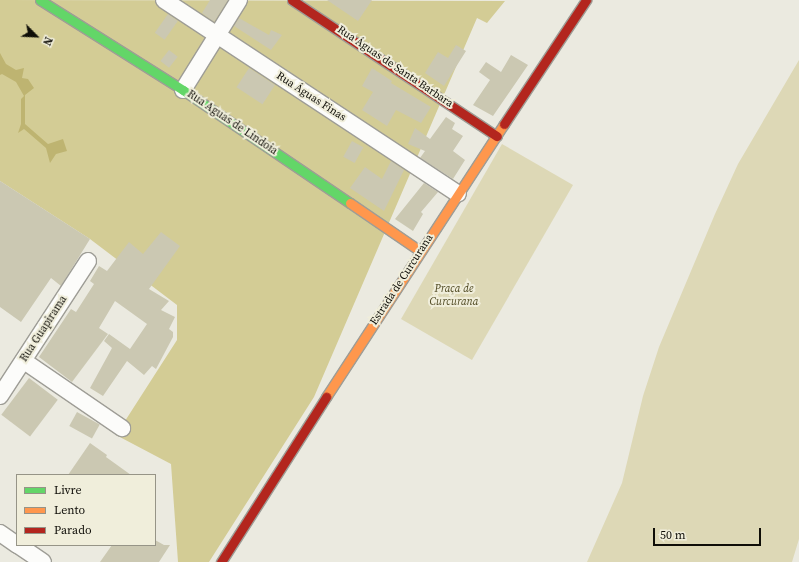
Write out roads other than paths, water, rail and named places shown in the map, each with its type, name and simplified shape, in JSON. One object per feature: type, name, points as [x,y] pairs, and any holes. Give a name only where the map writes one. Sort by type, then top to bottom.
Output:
[{"type":"street","name":"Rua Aguas de Lindoia","points":[[40,0],[183,90],[420,250]]},
{"type":"street","name":"Rua Águas Finas","points":[[164,0],[458,194]]},
{"type":"street","points":[[183,90],[239,0]]},
{"type":"street","name":"Rua Águas de Santa Barbara","points":[[292,0],[497,136]]},
{"type":"street","name":"Estrada de Curcurana","points":[[221,562],[420,250],[586,0]]},
{"type":"street","name":"Rua Guapirama","points":[[0,396],[88,261]]},
{"type":"street","points":[[24,361],[122,428]]},
{"type":"street","points":[[0,533],[16,544]]},
{"type":"street","points":[[19,546],[43,562]]},
{"type":"park label","name":"Praça de Curcurana","points":[[454,296]]}]
